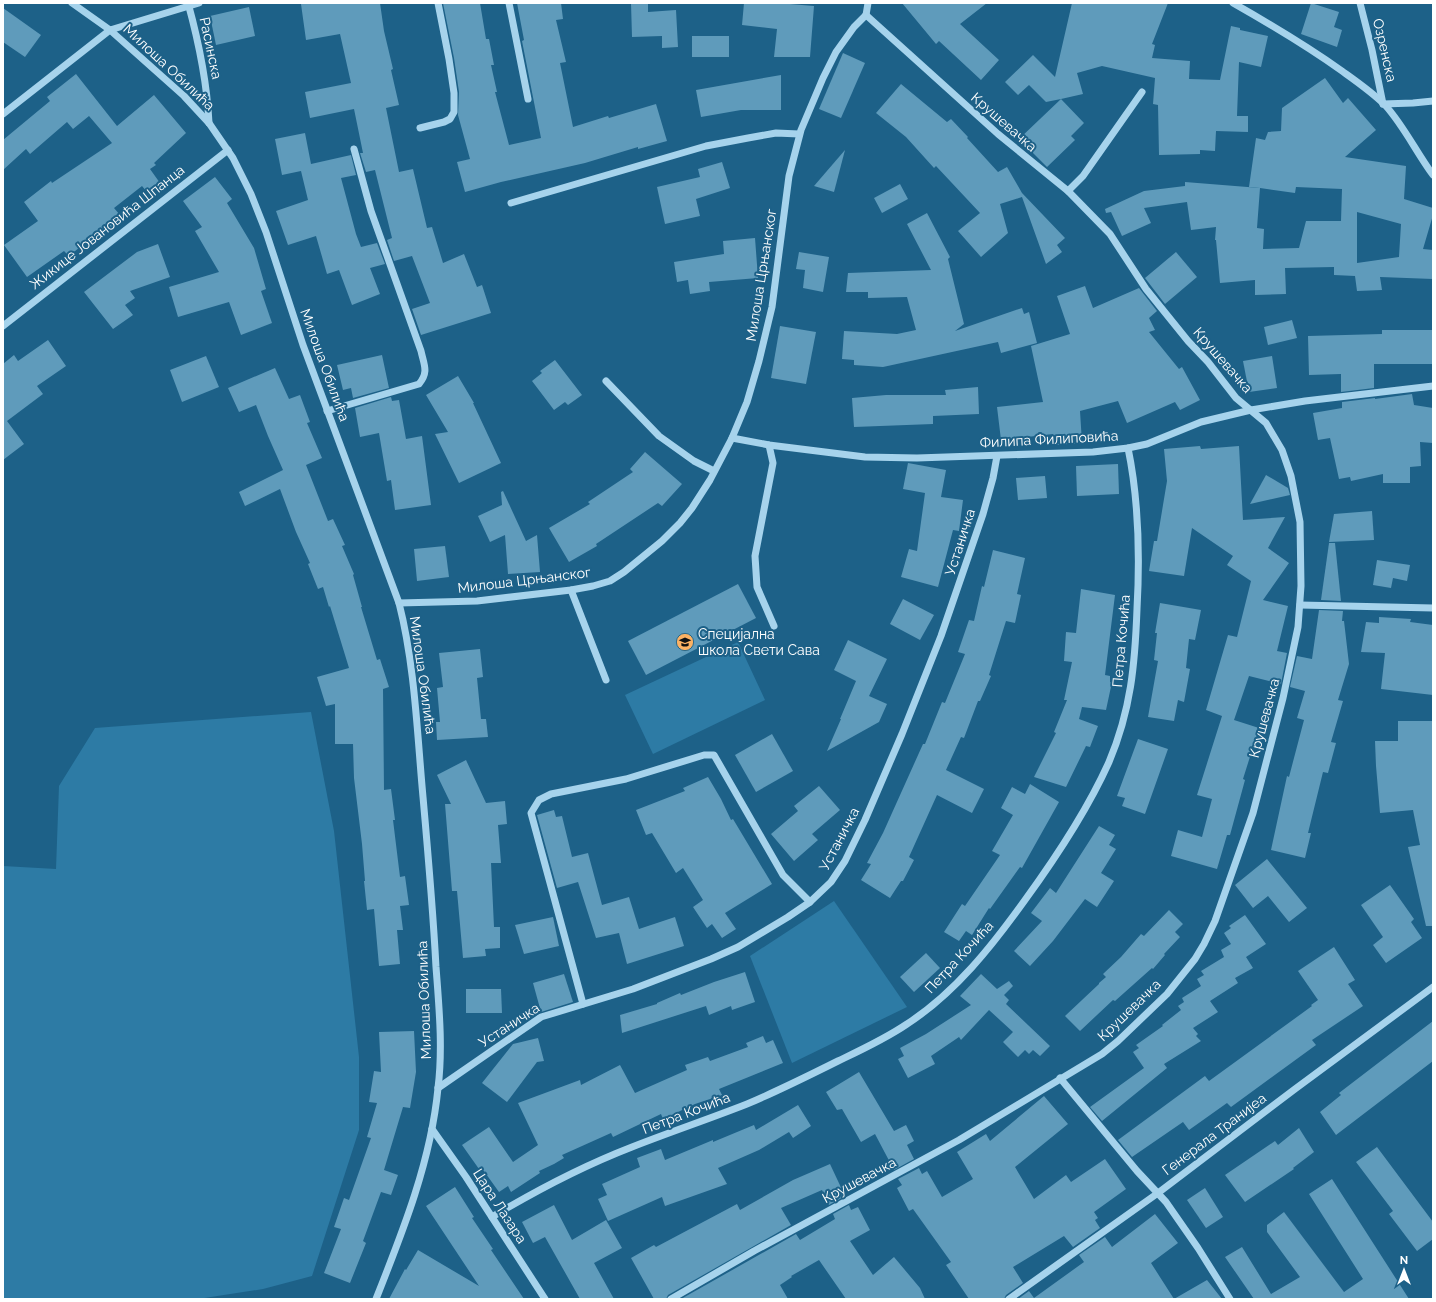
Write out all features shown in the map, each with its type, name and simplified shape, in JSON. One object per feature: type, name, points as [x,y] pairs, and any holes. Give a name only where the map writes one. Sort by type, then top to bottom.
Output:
[{"type":"street","name":"Милоша Обилића","points":[[72,3],[110,30],[184,96],[209,123],[228,150],[242,174],[266,232],[303,345],[399,603],[405,628],[417,723],[430,869],[441,1045],[438,1088],[432,1129],[420,1177],[404,1225],[376,1299]]},
{"type":"street","points":[[3,114],[110,30],[188,5],[199,3]]},
{"type":"street","points":[[420,128],[444,122],[450,119],[454,112],[454,93],[438,3]]},
{"type":"street","points":[[509,3],[528,99]]},
{"type":"street","points":[[866,15],[868,3]]},
{"type":"street","points":[[1233,3],[1269,23],[1363,86],[1383,104],[1398,121],[1416,151],[1433,175]]},
{"type":"street","name":"Озренска","points":[[1360,3],[1372,50],[1383,104]]},
{"type":"street","name":"Расинска","points":[[188,5],[198,45],[204,78],[209,123]]},
{"type":"street","name":"Милоша Црњанског","points":[[399,603],[477,601],[571,590],[610,581],[624,572],[662,541],[680,523],[692,508],[732,438],[752,386],[772,307],[789,176],[800,134],[823,78],[836,52],[854,27],[866,15]]},
{"type":"street","name":"Крушевачка","points":[[671,1299],[754,1251],[959,1140],[1102,1054],[1118,1041],[1176,983],[1195,959],[1215,921],[1253,813],[1294,651],[1298,627],[1300,605],[1300,522],[1292,476],[1282,450],[1266,423],[1236,398],[1208,362],[1188,341],[1146,289],[1110,234],[1068,191],[998,134],[866,15]]},
{"type":"street","points":[[1068,191],[1083,176],[1142,92]]},
{"type":"street","points":[[1383,104],[1413,103],[1433,100]]},
{"type":"street","points":[[511,203],[706,146],[776,133],[800,134]]},
{"type":"street","points":[[327,411],[419,384],[424,378],[426,371],[421,351],[371,211],[354,148]]},
{"type":"street","name":"Жикице Јовановића Шпанца","points":[[3,326],[228,150]]},
{"type":"street","points":[[606,381],[659,436],[694,461],[714,471]]},
{"type":"street","name":"Филипа Филиповића","points":[[732,438],[769,445],[865,456],[917,458],[1093,452],[1128,448],[1146,444],[1201,422],[1251,410],[1312,400],[1433,386]]},
{"type":"street","points":[[769,445],[773,463],[755,556],[757,587],[774,626]]},
{"type":"street","name":"Петра Кочића","points":[[492,1217],[544,1187],[593,1164],[630,1148],[750,1103],[885,1037],[908,1024],[929,1007],[950,989],[987,951],[1019,909],[1073,831],[1109,762],[1129,701],[1135,661],[1139,548],[1138,519],[1128,448]]},
{"type":"street","name":"Устаничка","points":[[438,1088],[542,1017],[632,989],[711,959],[738,947],[810,902],[831,882],[845,861],[865,820],[902,734],[941,636],[990,492],[997,456]]},
{"type":"street","points":[[571,590],[606,680]]},
{"type":"street","points":[[1300,605],[1433,608]]},
{"type":"street","points":[[583,1004],[531,812],[540,800],[551,794],[626,779],[704,755],[714,755],[783,875],[810,902]]},
{"type":"street","name":"Генерала Транијеа","points":[[1009,1299],[1158,1193],[1433,987]]},
{"type":"street","points":[[1060,1078],[1137,1171],[1166,1202],[1230,1299]]},
{"type":"street","name":"Цара Лазара","points":[[432,1129],[492,1217],[545,1299]]},
{"type":"shaded area","points":[[738,642],[765,700],[653,754],[625,695]]},
{"type":"shaded area","points":[[311,712],[334,831],[359,1057],[359,1130],[312,1276],[263,1289],[198,1299],[3,1299],[3,866],[56,869],[59,786],[95,728]]},
{"type":"shaded area","points":[[834,901],[907,1007],[792,1063],[750,956]]},
{"type":"building","points":[[380,3],[384,31],[393,69],[391,70],[399,105],[386,108],[399,172],[413,169],[427,228],[432,227],[443,263],[464,254],[477,287],[482,285],[491,313],[421,335],[412,309],[430,303],[412,256],[394,261],[387,240],[392,238],[375,170],[366,172],[360,153],[363,153],[354,109],[310,118],[305,92],[351,83],[340,34],[306,40],[301,4]]},
{"type":"building","points":[[443,3],[480,3],[486,39],[489,39],[494,65],[491,65],[497,92],[495,92],[509,145],[541,138],[522,41],[524,40],[517,3],[561,3],[563,19],[556,20],[566,62],[560,63],[573,127],[608,116],[609,118],[656,104],[667,141],[638,149],[638,147],[585,163],[501,182],[465,192],[457,162],[470,159],[458,115],[459,92]]},
{"type":"building","points":[[631,3],[648,3],[648,12],[676,10],[678,47],[662,48],[662,36],[632,37]]},
{"type":"building","points":[[744,3],[778,3],[814,6],[810,57],[774,57],[777,29],[742,25]]},
{"type":"building","points":[[902,3],[987,3],[960,24],[999,60],[981,80],[939,41],[936,44]]},
{"type":"building","points":[[1072,3],[1168,3],[1152,44],[1155,45],[1152,58],[1190,61],[1189,79],[1220,80],[1231,26],[1240,28],[1240,30],[1268,36],[1261,67],[1239,62],[1237,116],[1248,116],[1248,132],[1216,131],[1215,151],[1200,150],[1200,154],[1159,155],[1158,105],[1153,104],[1155,78],[1102,66],[1077,73],[1083,94],[1046,102],[1029,85],[1018,95],[1005,82],[1033,55],[1055,77]]},
{"type":"building","points":[[1311,3],[1339,12],[1334,27],[1342,30],[1337,47],[1301,34]]},
{"type":"building","points":[[249,7],[255,36],[216,45],[210,16]]},
{"type":"building","points":[[3,8],[41,35],[25,57],[3,42]]},
{"type":"building","points":[[692,36],[729,36],[729,57],[692,57]]},
{"type":"building","points":[[843,53],[865,63],[841,118],[819,109]]},
{"type":"building","points":[[76,74],[117,126],[154,95],[186,133],[154,163],[156,165],[150,169],[160,183],[147,192],[142,186],[114,208],[120,215],[120,221],[110,229],[107,225],[69,256],[64,251],[27,277],[4,245],[38,221],[24,202],[51,181],[52,183],[112,143],[89,116],[73,129],[67,122],[30,154],[26,149],[3,170],[3,140],[50,101],[47,97]]},
{"type":"building","points":[[781,75],[781,110],[741,110],[701,117],[696,90]]},
{"type":"building","points":[[1325,78],[1343,103],[1348,98],[1376,130],[1345,157],[1406,166],[1404,199],[1433,208],[1433,215],[1423,249],[1433,250],[1433,279],[1380,277],[1382,290],[1357,291],[1355,276],[1334,275],[1334,267],[1285,268],[1286,294],[1255,295],[1255,280],[1220,283],[1215,240],[1216,227],[1191,230],[1187,202],[1144,208],[1151,223],[1122,236],[1111,212],[1106,213],[1105,209],[1144,191],[1185,186],[1185,182],[1260,188],[1249,187],[1256,138],[1265,140],[1268,132],[1281,131],[1282,108]],"holes":[[[1296,187],[1342,189],[1341,221],[1306,221],[1299,248],[1263,249],[1264,229],[1257,228],[1260,188],[1295,193]],[[1357,212],[1401,224],[1399,257],[1357,263]]]},
{"type":"building","points":[[901,84],[947,122],[951,119],[998,172],[1007,167],[1022,193],[1065,238],[1057,245],[1062,252],[1046,264],[1022,197],[1000,204],[1008,233],[981,257],[958,231],[980,213],[936,166],[934,168],[906,137],[876,113]]},
{"type":"building","points":[[1061,99],[1084,123],[1071,136],[1075,140],[1047,167],[1019,139]]},
{"type":"building","points":[[305,133],[311,164],[351,155],[356,175],[341,178],[356,234],[361,247],[377,243],[385,264],[370,268],[380,294],[352,305],[339,270],[327,274],[316,236],[288,245],[276,211],[308,200],[301,171],[282,175],[275,139]]},
{"type":"building","points":[[845,150],[834,192],[814,186]]},
{"type":"building","points":[[722,162],[730,188],[696,199],[700,216],[665,224],[657,187],[700,177],[698,169]]},
{"type":"building","points":[[215,177],[232,199],[227,203],[254,248],[266,289],[261,291],[272,323],[241,335],[229,302],[178,317],[169,287],[219,272],[195,231],[202,227],[183,201]]},
{"type":"building","points":[[900,184],[908,199],[882,213],[874,198]]},
{"type":"building","points":[[927,213],[950,257],[948,259],[964,324],[955,331],[1022,308],[1024,314],[1029,312],[1037,343],[1001,353],[998,342],[883,367],[854,365],[854,360],[842,359],[844,331],[897,334],[916,330],[907,297],[868,298],[868,292],[846,292],[848,273],[931,270],[907,224]]},
{"type":"building","points":[[755,238],[758,278],[709,282],[710,291],[690,294],[688,280],[677,282],[674,262],[724,254],[723,241]]},
{"type":"building","points":[[158,244],[170,277],[130,291],[135,298],[125,305],[133,315],[113,329],[84,292],[137,252]]},
{"type":"building","points":[[799,252],[829,257],[823,292],[803,288],[805,270],[796,269]]},
{"type":"building","points":[[1176,252],[1197,277],[1165,304],[1145,278]]},
{"type":"building","points":[[1085,286],[1093,308],[1139,288],[1157,311],[1149,318],[1155,330],[1149,332],[1179,369],[1182,367],[1200,400],[1180,410],[1175,402],[1127,423],[1118,401],[1080,411],[1082,443],[1054,445],[1053,434],[1001,440],[997,407],[1043,402],[1031,346],[1070,334],[1057,296]]},
{"type":"building","points":[[1292,320],[1297,338],[1268,345],[1264,327]]},
{"type":"building","points":[[780,326],[816,332],[806,384],[771,378]]},
{"type":"building","points":[[1382,330],[1433,330],[1433,364],[1374,364],[1374,388],[1341,392],[1341,374],[1309,375],[1308,336],[1382,334]]},
{"type":"building","points":[[48,340],[66,366],[37,386],[43,394],[7,421],[24,444],[3,460],[3,364],[14,355],[18,361]]},
{"type":"building","points":[[382,355],[389,388],[353,398],[351,388],[343,390],[337,365]]},
{"type":"building","points":[[206,356],[219,387],[182,402],[170,370]]},
{"type":"building","points":[[1272,356],[1277,388],[1249,392],[1243,361]]},
{"type":"building","points":[[555,360],[582,395],[568,405],[565,402],[554,410],[532,381],[542,373],[540,371]]},
{"type":"building","points":[[275,368],[289,399],[300,395],[310,422],[307,423],[322,458],[306,465],[328,521],[333,519],[345,545],[342,546],[354,574],[361,607],[377,660],[380,659],[389,687],[383,689],[384,790],[391,789],[400,877],[405,876],[409,905],[400,906],[403,930],[397,930],[400,964],[379,966],[374,909],[367,910],[362,844],[354,778],[353,744],[335,744],[335,704],[326,706],[317,677],[349,668],[330,606],[329,607],[323,587],[318,589],[308,564],[310,563],[296,532],[280,489],[245,506],[239,492],[283,470],[256,405],[239,412],[228,388]]},
{"type":"building","points":[[458,376],[474,403],[501,463],[459,483],[435,434],[448,432],[426,395]]},
{"type":"building","points":[[978,387],[979,414],[933,416],[933,424],[854,427],[852,398],[886,395],[946,395],[945,390]]},
{"type":"building","points":[[1412,394],[1414,405],[1433,408],[1433,443],[1420,442],[1421,466],[1410,467],[1410,483],[1383,483],[1383,474],[1351,481],[1350,477],[1339,479],[1330,438],[1318,440],[1313,413],[1342,408],[1342,402]]},
{"type":"building","points":[[391,397],[392,401],[399,400],[406,439],[422,436],[431,505],[395,510],[391,480],[387,481],[379,433],[360,437],[355,408]]},
{"type":"building","points":[[1200,446],[1201,449],[1239,446],[1243,520],[1285,517],[1268,548],[1289,563],[1263,600],[1288,606],[1277,651],[1287,653],[1281,684],[1249,676],[1234,720],[1259,728],[1243,779],[1245,780],[1230,835],[1227,835],[1217,869],[1171,856],[1178,830],[1202,837],[1212,799],[1197,795],[1222,716],[1206,710],[1228,635],[1237,637],[1251,581],[1227,565],[1233,556],[1192,528],[1184,576],[1149,571],[1154,541],[1157,541],[1167,481],[1164,449]]},
{"type":"building","points":[[645,452],[682,484],[662,506],[658,503],[596,544],[597,546],[569,562],[549,528],[590,504],[588,502],[633,472],[630,469]]},
{"type":"building","points":[[908,463],[946,470],[941,497],[963,500],[959,531],[953,530],[938,587],[901,577],[909,549],[917,551],[925,493],[903,489]]},
{"type":"building","points":[[1118,464],[1119,494],[1077,496],[1076,466]]},
{"type":"building","points":[[1266,475],[1288,488],[1290,495],[1250,504]]},
{"type":"building","points":[[1045,476],[1047,498],[1018,500],[1016,478]]},
{"type":"building","points":[[503,491],[526,541],[537,535],[540,572],[508,574],[505,535],[490,542],[478,516],[502,505],[501,492]]},
{"type":"building","points":[[1372,511],[1374,540],[1329,542],[1334,514]]},
{"type":"building","points":[[1329,543],[1335,543],[1341,601],[1321,600]]},
{"type":"building","points":[[445,546],[449,577],[417,581],[414,549]]},
{"type":"building","points":[[993,550],[1025,558],[1017,594],[1021,595],[1015,623],[1006,621],[989,675],[991,676],[980,701],[978,701],[964,738],[961,737],[946,770],[984,789],[972,813],[937,795],[909,857],[914,860],[903,881],[901,881],[890,898],[861,880],[871,864],[867,863],[883,833],[923,744],[925,744],[942,702],[945,703],[965,654],[958,652],[969,620],[974,621],[982,586],[984,587]]},
{"type":"building","points":[[1377,560],[1410,565],[1407,581],[1393,578],[1391,588],[1373,585]]},
{"type":"building","points":[[738,584],[756,618],[646,675],[628,641]]},
{"type":"building","points":[[1081,589],[1115,595],[1105,675],[1110,676],[1110,682],[1112,682],[1106,710],[1082,707],[1079,719],[1098,726],[1090,747],[1086,746],[1066,787],[1034,777],[1056,733],[1054,732],[1067,700],[1064,700],[1072,662],[1064,661],[1066,632],[1076,633]]},
{"type":"building","points":[[903,599],[934,615],[920,640],[890,624]]},
{"type":"building","points":[[1160,603],[1201,610],[1195,640],[1189,639],[1186,668],[1190,669],[1184,702],[1178,700],[1174,721],[1148,717],[1158,661],[1154,660],[1157,633],[1155,633]]},
{"type":"building","points":[[1319,610],[1343,611],[1342,621],[1344,621],[1349,664],[1338,700],[1343,701],[1331,742],[1336,743],[1328,773],[1323,772],[1308,833],[1311,833],[1305,858],[1271,850],[1287,776],[1289,777],[1304,720],[1297,718],[1305,691],[1290,687],[1297,656],[1312,659]]},
{"type":"building","points":[[1379,617],[1411,619],[1410,622],[1433,625],[1433,695],[1381,689],[1385,653],[1361,652],[1366,622],[1379,623]]},
{"type":"building","points":[[848,640],[887,659],[869,696],[887,704],[879,722],[827,751],[856,681],[834,670]]},
{"type":"building","points":[[480,649],[483,677],[477,678],[481,719],[486,719],[488,737],[437,740],[436,722],[440,722],[437,688],[443,687],[439,653]]},
{"type":"building","points":[[1398,721],[1433,721],[1433,926],[1426,926],[1408,847],[1420,845],[1413,810],[1380,813],[1375,741],[1398,741]]},
{"type":"building","points":[[772,734],[793,771],[756,792],[735,755]]},
{"type":"building","points":[[1138,739],[1168,749],[1145,814],[1122,806],[1125,798],[1117,796]]},
{"type":"building","points":[[466,760],[486,803],[505,801],[507,824],[498,825],[501,863],[491,863],[494,927],[500,927],[500,948],[485,949],[486,956],[463,958],[457,891],[452,891],[445,804],[451,804],[437,775]]},
{"type":"building","points":[[708,777],[731,820],[733,819],[772,884],[725,913],[736,929],[722,938],[712,924],[707,928],[693,907],[703,900],[683,868],[676,873],[652,833],[646,835],[636,810],[685,791],[683,788]]},
{"type":"building","points":[[1030,784],[1059,802],[1022,868],[1020,867],[990,909],[989,908],[972,935],[966,931],[959,941],[944,932],[962,904],[965,906],[1000,855],[992,851],[1013,815],[1001,808],[1012,787],[1025,794]]},
{"type":"building","points":[[819,786],[840,810],[812,834],[818,840],[794,861],[771,834],[798,811],[794,806]]},
{"type":"building","points":[[554,810],[556,817],[562,816],[572,857],[588,853],[602,905],[629,897],[639,929],[675,917],[684,946],[627,964],[619,933],[596,938],[578,882],[557,888],[537,815]]},
{"type":"building","points":[[1099,826],[1115,835],[1109,845],[1116,849],[1101,873],[1114,881],[1097,907],[1085,899],[1053,941],[1030,966],[1014,951],[1042,921],[1031,913],[1050,888],[1056,893]]},
{"type":"building","points":[[1267,859],[1307,908],[1289,922],[1268,896],[1253,908],[1235,885]]},
{"type":"building","points":[[1390,885],[1414,919],[1411,922],[1422,938],[1386,963],[1373,945],[1383,937],[1361,905]]},
{"type":"building","points":[[1169,910],[1183,924],[1175,932],[1180,937],[1164,954],[1165,955],[1153,969],[1152,968],[1115,1001],[1113,1000],[1080,1031],[1065,1016],[1106,977],[1103,974],[1121,957],[1141,934],[1144,936]]},
{"type":"building","points":[[1245,915],[1266,944],[1246,957],[1253,968],[1235,978],[1238,983],[1210,1001],[1218,1012],[1193,1028],[1198,1034],[1196,1036],[1201,1041],[1164,1064],[1167,1068],[1102,1121],[1090,1107],[1144,1068],[1133,1052],[1139,1048],[1136,1045],[1163,1026],[1162,1025],[1181,1010],[1178,1006],[1184,1002],[1182,998],[1201,986],[1197,979],[1204,975],[1201,971],[1224,957],[1221,950],[1231,944],[1224,933],[1231,928],[1229,926]]},
{"type":"building","points":[[553,917],[559,946],[524,954],[515,925]]},
{"type":"building","points":[[1334,947],[1355,980],[1348,984],[1363,1006],[1312,1040],[1316,1045],[1231,1107],[1227,1103],[1189,1130],[1183,1122],[1132,1157],[1118,1140],[1205,1076],[1209,1081],[1312,1006],[1311,1005],[1318,1000],[1298,971]]},
{"type":"building","points":[[926,953],[940,968],[914,992],[900,977]]},
{"type":"building","points":[[745,972],[755,1002],[732,1010],[731,1006],[709,1015],[706,1006],[622,1033],[620,1015],[657,1004],[680,993],[681,995]]},
{"type":"building","points":[[564,974],[573,1002],[541,1012],[533,983]]},
{"type":"building","points":[[981,974],[997,989],[1009,981],[1013,986],[1004,995],[1009,1000],[1006,1004],[1050,1046],[1040,1056],[1033,1050],[1029,1054],[1025,1050],[1018,1057],[1003,1042],[1013,1032],[989,1010],[961,1040],[959,1037],[931,1056],[935,1064],[908,1078],[898,1059],[904,1056],[900,1048],[926,1034],[971,1005],[960,996]]},
{"type":"building","points":[[466,989],[501,989],[502,1013],[466,1013]]},
{"type":"building","points":[[1433,1021],[1433,1061],[1336,1135],[1320,1112],[1341,1095],[1339,1093]]},
{"type":"building","points":[[414,1031],[416,1072],[410,1108],[403,1107],[384,1170],[398,1175],[391,1195],[381,1192],[363,1241],[366,1243],[350,1283],[324,1273],[341,1229],[334,1227],[344,1198],[349,1200],[371,1138],[367,1137],[377,1103],[369,1102],[374,1071],[381,1072],[379,1032]]},
{"type":"building","points":[[763,1036],[766,1043],[773,1040],[783,1063],[719,1089],[722,1095],[695,1104],[663,1119],[661,1114],[613,1137],[611,1133],[562,1155],[564,1158],[539,1171],[540,1173],[511,1192],[508,1186],[499,1192],[481,1167],[479,1169],[462,1145],[489,1127],[513,1162],[538,1145],[518,1103],[580,1080],[581,1085],[620,1065],[635,1093],[687,1070],[685,1065],[708,1057],[710,1061],[748,1047],[746,1043]]},
{"type":"building","points":[[538,1038],[544,1061],[537,1062],[507,1102],[482,1083],[513,1044]]},
{"type":"building","points":[[859,1072],[894,1131],[906,1125],[914,1141],[907,1145],[914,1159],[894,1170],[875,1134],[861,1142],[842,1109],[837,1110],[826,1092]]},
{"type":"building","points":[[1044,1096],[1068,1124],[1015,1167],[1034,1199],[1066,1175],[1071,1182],[1105,1159],[1126,1189],[1094,1212],[1098,1218],[1095,1220],[1100,1228],[1073,1247],[1064,1236],[1013,1267],[1023,1283],[1006,1295],[1004,1299],[969,1299],[946,1265],[951,1262],[913,1209],[909,1211],[897,1188],[902,1185],[898,1179],[919,1168],[922,1174],[927,1171],[942,1197],[973,1179],[957,1152],[986,1134],[990,1141]]},
{"type":"building","points":[[798,1105],[811,1126],[793,1138],[789,1132],[759,1150],[718,1168],[727,1184],[665,1206],[662,1197],[608,1221],[598,1199],[607,1195],[602,1184],[640,1167],[637,1158],[661,1149],[665,1160],[754,1125],[756,1130]]},
{"type":"building","points":[[1299,1128],[1314,1152],[1293,1168],[1294,1169],[1245,1202],[1225,1175],[1275,1141],[1278,1145]]},
{"type":"building","points":[[1377,1147],[1433,1222],[1433,1239],[1417,1251],[1389,1214],[1393,1211],[1356,1162]]},
{"type":"building","points":[[830,1164],[845,1196],[829,1205],[822,1190],[781,1208],[791,1225],[668,1295],[666,1299],[654,1299],[631,1258],[654,1245],[656,1247],[737,1204],[740,1210],[793,1180]]},
{"type":"building","points":[[1332,1179],[1409,1299],[1254,1299],[1225,1257],[1242,1247],[1271,1294],[1300,1277],[1267,1232],[1267,1225],[1284,1212],[1344,1292],[1363,1279],[1309,1194]]},
{"type":"building","points":[[455,1187],[474,1217],[472,1218],[493,1249],[491,1250],[524,1299],[389,1299],[405,1269],[406,1270],[418,1250],[479,1286],[426,1206]]},
{"type":"building","points":[[1205,1188],[1223,1217],[1206,1228],[1187,1200]]},
{"type":"building","points":[[554,1205],[572,1240],[606,1220],[622,1248],[594,1263],[614,1299],[580,1299],[545,1237],[533,1243],[522,1222]]},
{"type":"building","points":[[849,1205],[851,1210],[858,1207],[870,1230],[850,1241],[873,1275],[894,1257],[920,1288],[925,1299],[846,1299],[819,1260],[791,1276],[792,1277],[780,1285],[788,1299],[681,1299],[796,1234],[800,1240],[835,1219],[833,1214]]},
{"type":"building","points":[[1155,1214],[1178,1243],[1151,1263],[1174,1299],[1018,1299],[1029,1291],[1034,1298],[1084,1262],[1079,1255],[1105,1237],[1112,1247]]},
{"type":"building","points":[[1207,1280],[1222,1299],[1174,1299]]},
{"type":"place","name":"Специјална школа Свети Сава","points":[[685,642]]}]
